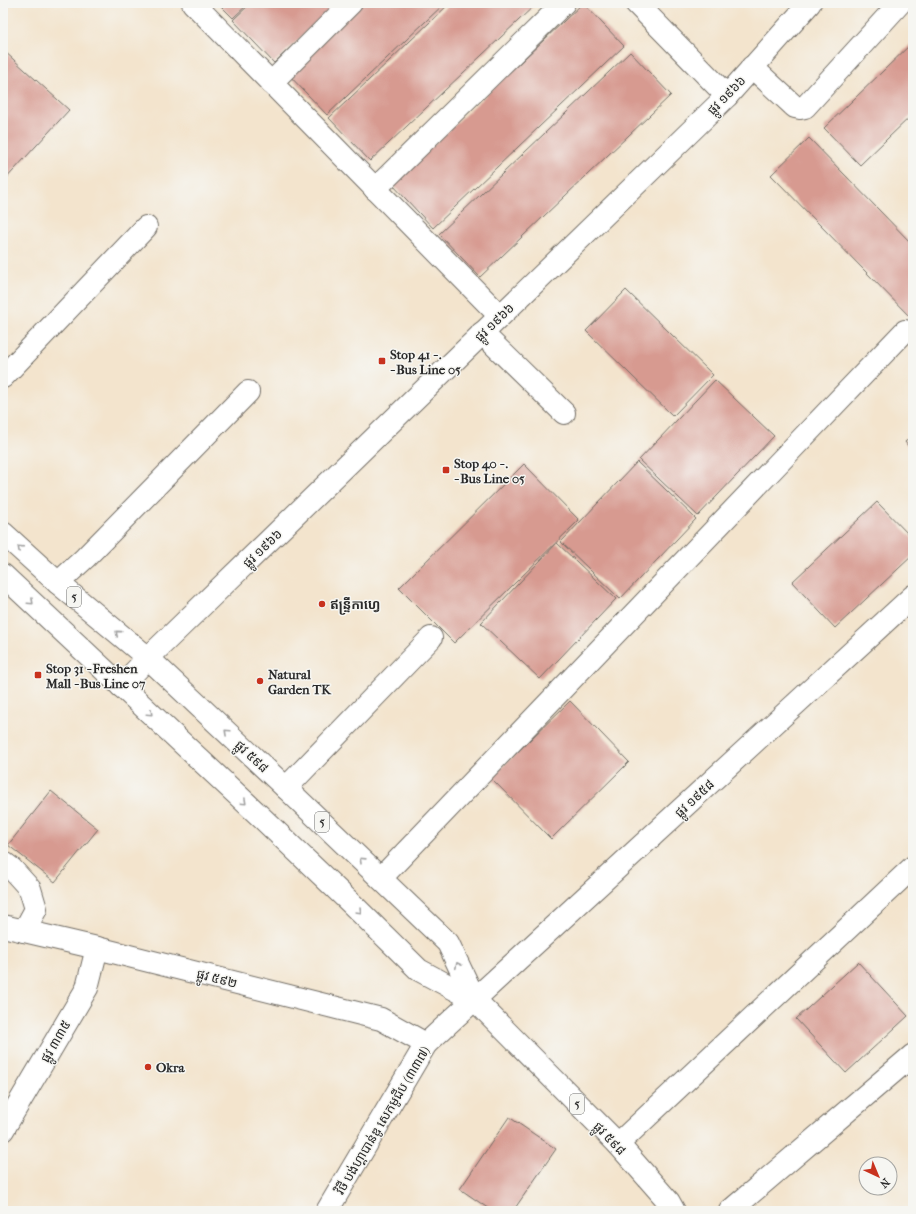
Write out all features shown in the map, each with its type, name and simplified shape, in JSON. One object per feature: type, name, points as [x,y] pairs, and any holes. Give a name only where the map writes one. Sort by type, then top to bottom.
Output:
[{"type":"street","points":[[193,3],[500,316]]},
{"type":"street","points":[[271,83],[351,3]]},
{"type":"street","points":[[375,188],[564,3]]},
{"type":"street","points":[[636,3],[727,96]]},
{"type":"street","name":"ផ្លូវ ១៩៦៦","points":[[121,686],[148,658],[727,96],[810,3]]},
{"type":"street","points":[[752,67],[795,107],[800,108],[805,106],[900,3]]},
{"type":"street","points":[[3,376],[146,227]]},
{"type":"street","points":[[381,878],[905,331]]},
{"type":"street","points":[[482,333],[564,413]]},
{"type":"street","points":[[58,583],[85,558],[248,392]]},
{"type":"street","name":"ផ្លូវ ៥៩៨","points":[[3,533],[58,583],[148,658],[448,943],[475,1000]]},
{"type":"street","name":"ផ្លូវ ៥៩៨","points":[[3,575],[354,905],[419,970],[475,1000],[618,1144],[669,1202],[674,1211]]},
{"type":"street","name":"ផ្លូវ ១៩៥៨","points":[[475,1000],[913,596]]},
{"type":"street","points":[[286,788],[432,638]]},
{"type":"street","points":[[3,862],[11,868],[30,889],[36,909],[24,931]]},
{"type":"street","points":[[618,1144],[913,867]]},
{"type":"street","name":"ផ្លូវ ៥៩២","points":[[3,926],[380,1019],[426,1044]]},
{"type":"street","name":"ផ្លូវ ៣៣៥","points":[[3,1130],[86,988],[97,948]]},
{"type":"street","name":"វិថី បង់ហ្គាបាន់ឌូ សេកមូជីប (៣៣៧)","points":[[327,1211],[426,1044],[475,1000]]},
{"type":"street","points":[[730,1211],[913,1054]]},
{"type":"building","points":[[218,3],[249,3],[233,18]]},
{"type":"building","points":[[251,3],[337,3],[274,63],[233,20]]},
{"type":"building","points":[[359,3],[445,3],[327,115],[286,72]]},
{"type":"building","points":[[450,3],[537,3],[370,161],[329,118]]},
{"type":"building","points":[[583,3],[624,46],[433,228],[392,184]]},
{"type":"building","points":[[913,42],[913,114],[860,165],[824,128]]},
{"type":"building","points":[[3,50],[69,110],[3,182]]},
{"type":"building","points":[[630,52],[671,95],[480,277],[439,234]]},
{"type":"building","points":[[809,138],[913,245],[913,320],[771,175]]},
{"type":"building","points":[[626,290],[713,375],[673,416],[586,331]]},
{"type":"building","points":[[715,380],[774,436],[698,516],[639,460]]},
{"type":"building","points":[[913,435],[913,452],[905,442]]},
{"type":"building","points":[[637,462],[696,519],[620,599],[561,542]]},
{"type":"building","points":[[524,464],[579,520],[454,643],[399,588]]},
{"type":"building","points":[[877,502],[913,539],[913,555],[835,628],[792,582]]},
{"type":"building","points":[[557,543],[616,599],[540,679],[481,623]]},
{"type":"building","points":[[570,701],[629,762],[551,839],[491,778]]},
{"type":"building","points":[[51,791],[98,829],[55,882],[8,845]]},
{"type":"building","points":[[858,962],[908,1016],[846,1073],[796,1019]]},
{"type":"building","points":[[509,1117],[556,1149],[513,1211],[492,1211],[460,1189]]},
{"type":"place","name":"Stop 41 - . - Bus Line 05","points":[[382,361]]},
{"type":"place","name":"Stop 40 - . - Bus Line 05","points":[[446,470]]},
{"type":"place","name":"ឥន្ទ្រីកាហ្វេ","points":[[322,604]]},
{"type":"place","name":"Stop 31 - Freshen Mall - Bus Line 07","points":[[38,675]]},
{"type":"place","name":"Natural Garden TK","points":[[260,681]]},
{"type":"place","name":"Okra","points":[[148,1067]]}]
